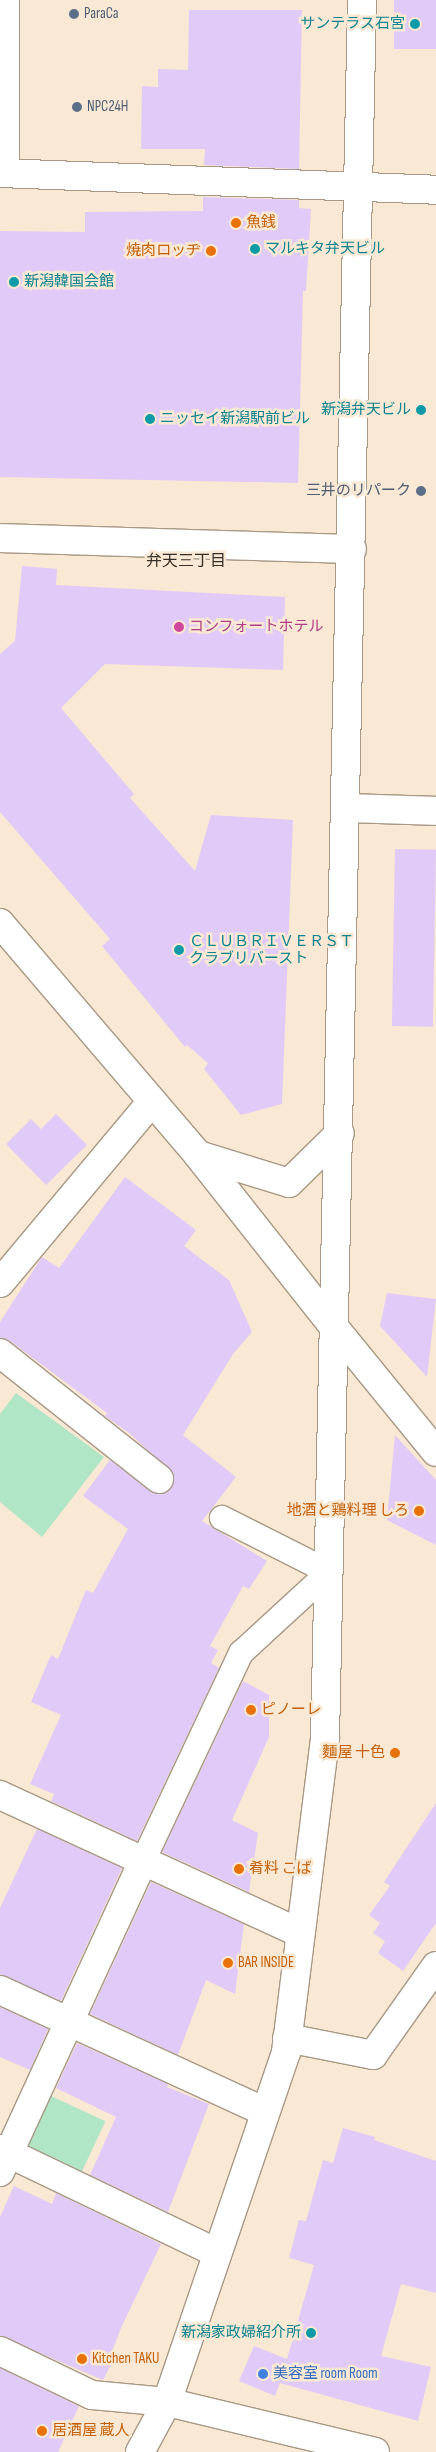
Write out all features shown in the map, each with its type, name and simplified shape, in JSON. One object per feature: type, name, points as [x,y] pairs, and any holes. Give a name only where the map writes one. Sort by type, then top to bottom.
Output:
[{"type":"street","points":[[5,0],[2,173],[436,190]]},
{"type":"street","points":[[140,2452],[167,2402],[286,2052],[325,1739],[340,1134],[360,188],[362,0]]},
{"type":"street","points":[[0,538],[352,549]]},
{"type":"street","points":[[346,808],[436,811]]},
{"type":"street","points":[[0,923],[198,1155],[436,1452]]},
{"type":"street","points":[[0,1283],[152,1101]]},
{"type":"street","points":[[198,1155],[289,1183],[340,1134]]},
{"type":"street","points":[[0,1353],[159,1479]]},
{"type":"street","points":[[0,1795],[300,1933]]},
{"type":"street","points":[[143,1861],[69,2022],[3,2158],[217,2253]]},
{"type":"street","points":[[287,2038],[372,2055],[436,1966]]},
{"type":"street","points":[[0,1990],[265,2112]]},
{"type":"street","points":[[0,2351],[92,2395],[167,2402],[375,2452]]},
{"type":"lane","points":[[143,1861],[240,1653],[329,1572],[222,1518]]},
{"type":"green space","points":[[16,1393],[104,1457],[42,1537],[0,1502],[0,1414]]},
{"type":"green space","points":[[51,2096],[105,2121],[82,2172],[27,2147]]},
{"type":"building","name":"サンテラス石宮","points":[[394,0],[436,0],[436,49],[394,49]]},
{"type":"building","points":[[189,10],[302,10],[299,169],[204,165],[205,149],[141,149],[142,86],[158,87],[158,69],[188,70]]},
{"type":"building","points":[[203,197],[299,200],[299,208],[311,209],[306,291],[303,291],[298,483],[0,477],[0,231],[85,232],[85,212],[203,211]]},
{"type":"building","points":[[22,566],[57,569],[56,585],[285,597],[283,670],[105,664],[61,708],[134,794],[130,798],[195,871],[211,815],[293,820],[282,1104],[241,1115],[204,1069],[208,1063],[187,1045],[185,1047],[102,946],[110,939],[0,812],[0,654],[15,641]]},
{"type":"building","points":[[395,849],[436,850],[433,1027],[392,1026]]},
{"type":"building","points":[[56,1114],[87,1145],[46,1185],[6,1144],[31,1119],[41,1129]]},
{"type":"building","points":[[125,1177],[196,1230],[184,1246],[229,1280],[252,1332],[233,1354],[183,1435],[236,1477],[202,1521],[267,1561],[249,1589],[243,1586],[210,1646],[218,1650],[211,1663],[219,1668],[137,1841],[51,1801],[54,1794],[30,1784],[61,1715],[31,1702],[51,1655],[58,1659],[86,1590],[93,1593],[128,1529],[83,1496],[110,1460],[156,1494],[171,1489],[174,1474],[129,1433],[105,1416],[107,1413],[10,1341],[0,1338],[0,1322],[42,1257],[59,1268]]},
{"type":"building","points":[[387,1293],[436,1299],[427,1377],[380,1326]]},
{"type":"building","points":[[395,1435],[436,1480],[436,1545],[387,1520]]},
{"type":"building","points":[[243,1681],[269,1695],[269,1737],[232,1820],[258,1833],[249,1892],[162,1852]]},
{"type":"building","points":[[436,1803],[436,1923],[403,1971],[378,1953],[385,1941],[373,1933],[380,1923],[369,1915],[390,1886],[384,1882]]},
{"type":"building","points":[[37,1829],[122,1868],[61,2001],[0,1975],[0,1908]]},
{"type":"building","points":[[151,1882],[244,1924],[235,1994],[206,1980],[178,2055],[90,2014]]},
{"type":"building","points":[[0,2007],[48,2029],[30,2070],[0,2057]]},
{"type":"building","points":[[77,2043],[168,2084],[167,2087],[209,2104],[168,2212],[90,2175],[116,2117],[56,2088]]},
{"type":"building","points":[[343,2128],[375,2137],[374,2140],[436,2161],[436,2293],[401,2284],[381,2356],[431,2367],[418,2421],[280,2383],[275,2396],[239,2381],[254,2346],[287,2359],[314,2265],[289,2258],[299,2220],[306,2221],[323,2160],[333,2163]]},
{"type":"building","points":[[14,2186],[52,2204],[56,2193],[161,2244],[121,2328],[111,2354],[116,2356],[103,2380],[0,2336],[0,2217]]},
{"type":"building","points":[[0,2368],[79,2406],[58,2452],[0,2452]]},
{"type":"place","name":"ParaCa","points":[[74,14]]},
{"type":"place","name":"サンテラス石宮","points":[[415,24]]},
{"type":"place","name":"NPC24H","points":[[77,107]]},
{"type":"place","name":"魚銭","points":[[236,223]]},
{"type":"place","name":"マルキタ弁天ビル","points":[[255,249]]},
{"type":"place","name":"焼肉ロッヂ","points":[[211,251]]},
{"type":"place","name":"新潟韓国会館","points":[[14,282]]},
{"type":"place","name":"新潟弁天ビル","points":[[421,410]]},
{"type":"place","name":"ニッセイ新潟駅前ビル","points":[[150,419]]},
{"type":"place","name":"三井のリパーク","points":[[421,491]]},
{"type":"place","name":"コンフォートホテル","points":[[179,627]]},
{"type":"place","name":"ＣＬＵＢＲＩＶＥＲＳＴ クラブリバースト","points":[[179,950]]},
{"type":"place","name":"地酒と鶏料理 しろ","points":[[419,1511]]},
{"type":"place","name":"ピノーレ","points":[[251,1710]]},
{"type":"place","name":"麵屋 十色","points":[[395,1753]]},
{"type":"place","name":"肴料 こば","points":[[239,1869]]},
{"type":"place","name":"BAR INSIDE","points":[[228,1963]]},
{"type":"place","name":"新潟家政婦紹介所","points":[[311,2333]]},
{"type":"place","name":"Kitchen TAKU","points":[[82,2359]]},
{"type":"place","name":"美容室 room Room","points":[[263,2374]]},
{"type":"place","name":"居酒屋 蔵人","points":[[42,2431]]},
{"type":"district","name":"弁天三丁目","points":[[186,562]]}]
